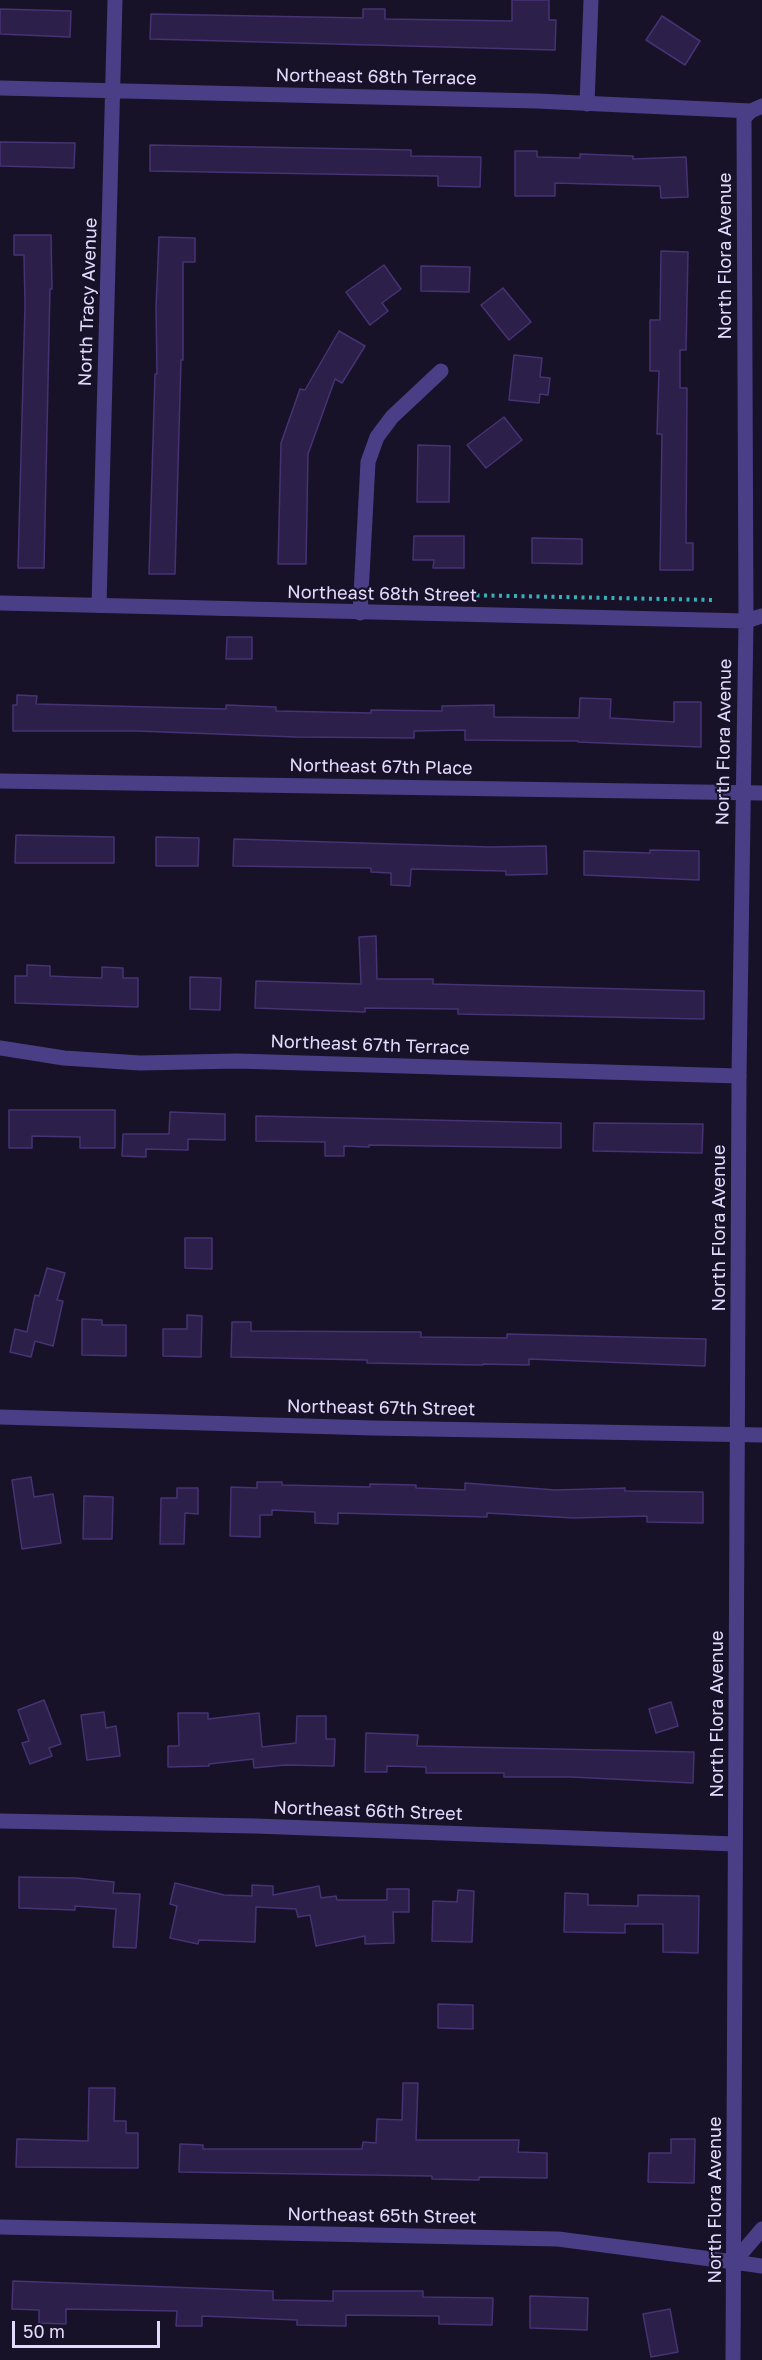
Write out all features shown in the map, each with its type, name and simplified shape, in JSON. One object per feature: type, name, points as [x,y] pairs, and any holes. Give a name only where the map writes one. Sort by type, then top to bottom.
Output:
[{"type":"street","name":"North Tracy Avenue","points":[[99,606],[115,0]]},
{"type":"street","points":[[587,104],[591,0]]},
{"type":"street","name":"Northeast 68th Terrace","points":[[0,88],[756,109]]},
{"type":"street","name":"North Flora Avenue","points":[[733,2360],[739,1076],[746,621],[744,118],[756,109]]},
{"type":"street","points":[[360,613],[368,462],[377,437],[392,417],[441,371]]},
{"type":"street","name":"Northeast 68th Street","points":[[0,603],[746,621],[762,616]]},
{"type":"street","name":"Northeast 67th Place","points":[[0,781],[762,793]]},
{"type":"street","name":"Northeast 67th Terrace","points":[[0,1048],[64,1058],[140,1063],[237,1061],[739,1076]]},
{"type":"street","name":"Northeast 67th Street","points":[[0,1417],[384,1428],[762,1435]]},
{"type":"street","name":"Northeast 66th Street","points":[[0,1821],[256,1826],[735,1844]]},
{"type":"street","name":"Northeast 65th Street","points":[[0,2227],[558,2239],[762,2266]]},
{"type":"street","points":[[734,2262],[762,2229]]},
{"type":"building","points":[[512,0],[549,0],[549,20],[556,20],[555,50],[150,39],[151,14],[363,18],[363,9],[385,9],[385,19],[512,21]]},
{"type":"building","points":[[0,9],[71,11],[70,37],[0,34]]},
{"type":"building","points":[[662,16],[700,41],[685,65],[646,40]]},
{"type":"building","points":[[0,142],[75,143],[74,168],[0,166]]},
{"type":"building","points":[[150,145],[411,150],[411,156],[481,157],[480,187],[438,186],[438,176],[150,171]]},
{"type":"building","points":[[515,151],[537,151],[537,157],[580,158],[580,154],[633,156],[633,159],[686,157],[688,197],[661,198],[660,186],[555,183],[555,196],[515,196]]},
{"type":"building","points":[[14,235],[51,235],[52,289],[50,289],[44,568],[18,568],[25,305],[24,255],[14,255]]},
{"type":"building","points":[[159,237],[195,238],[195,262],[183,262],[183,360],[181,360],[175,574],[149,574],[155,374],[157,374],[156,308]]},
{"type":"building","points":[[661,251],[688,252],[686,350],[680,350],[680,388],[687,388],[686,543],[693,543],[693,570],[660,570],[662,434],[657,434],[659,371],[650,371],[650,320],[660,320]]},
{"type":"building","points":[[384,265],[401,289],[382,303],[388,311],[370,325],[346,292]]},
{"type":"building","points":[[421,266],[470,267],[469,292],[421,291]]},
{"type":"building","points":[[503,288],[531,322],[509,340],[481,305]]},
{"type":"building","points":[[339,331],[365,346],[342,383],[335,379],[308,454],[306,564],[278,564],[281,443],[300,389],[305,390]]},
{"type":"building","points":[[514,355],[542,358],[540,377],[550,378],[548,395],[540,394],[539,403],[509,400]]},
{"type":"building","points":[[504,417],[522,440],[486,468],[467,445]]},
{"type":"building","points":[[418,445],[450,446],[449,502],[417,502]]},
{"type":"building","points":[[414,536],[464,536],[464,568],[433,568],[434,560],[413,560]]},
{"type":"building","points":[[532,538],[582,539],[582,564],[532,563]]},
{"type":"building","points":[[227,637],[252,637],[252,659],[226,659]]},
{"type":"building","points":[[17,695],[37,696],[36,704],[226,709],[226,705],[276,707],[276,711],[371,713],[371,710],[442,711],[442,706],[494,705],[494,717],[579,718],[580,698],[611,699],[610,718],[674,722],[674,702],[701,702],[701,747],[578,741],[465,740],[465,730],[414,731],[414,738],[296,737],[137,731],[13,731],[13,705],[17,705]]},
{"type":"building","points":[[16,835],[114,837],[114,863],[15,863]]},
{"type":"building","points":[[156,837],[199,838],[198,866],[156,866]]},
{"type":"building","points":[[234,839],[490,847],[546,846],[547,874],[506,875],[506,871],[411,869],[410,886],[391,885],[391,873],[371,872],[371,868],[233,866]]},
{"type":"building","points":[[650,850],[699,851],[699,880],[584,875],[584,851],[650,853]]},
{"type":"building","points":[[376,936],[377,979],[433,979],[433,984],[704,991],[704,1019],[458,1014],[458,1009],[365,1008],[365,1012],[255,1008],[256,981],[361,984],[359,937]]},
{"type":"building","points":[[27,965],[50,966],[50,976],[102,978],[102,967],[123,968],[123,978],[138,978],[138,1007],[15,1003],[15,976],[27,976]]},
{"type":"building","points":[[190,977],[221,978],[220,1010],[190,1009]]},
{"type":"building","points":[[9,1110],[115,1110],[115,1148],[80,1148],[80,1137],[32,1136],[32,1148],[9,1148]]},
{"type":"building","points":[[170,1112],[225,1114],[225,1140],[188,1139],[188,1150],[146,1149],[146,1157],[122,1156],[123,1134],[169,1134]]},
{"type":"building","points":[[256,1116],[561,1123],[561,1148],[369,1145],[369,1147],[344,1146],[344,1156],[325,1156],[325,1142],[256,1141]]},
{"type":"building","points":[[594,1123],[703,1124],[702,1153],[593,1151]]},
{"type":"building","points":[[185,1238],[212,1238],[212,1269],[185,1268]]},
{"type":"building","points":[[47,1268],[65,1273],[57,1300],[63,1301],[53,1346],[35,1341],[31,1357],[10,1352],[15,1329],[27,1332],[35,1295],[39,1296]]},
{"type":"building","points":[[187,1315],[202,1316],[201,1357],[163,1356],[163,1329],[187,1329]]},
{"type":"building","points":[[82,1319],[102,1320],[102,1325],[126,1325],[126,1356],[82,1355]]},
{"type":"building","points":[[232,1322],[251,1322],[251,1331],[421,1332],[421,1337],[507,1338],[507,1334],[706,1339],[705,1366],[529,1359],[529,1365],[483,1365],[231,1357]]},
{"type":"building","points":[[31,1477],[34,1497],[53,1494],[61,1543],[22,1549],[12,1480]]},
{"type":"building","points":[[257,1482],[282,1482],[282,1485],[370,1487],[370,1484],[416,1485],[416,1488],[465,1490],[465,1483],[555,1490],[625,1488],[625,1491],[703,1492],[703,1523],[647,1522],[647,1516],[573,1518],[487,1513],[487,1517],[338,1513],[338,1524],[315,1523],[315,1512],[272,1510],[272,1515],[260,1515],[260,1537],[230,1536],[231,1487],[257,1488]]},
{"type":"building","points":[[177,1488],[198,1488],[198,1514],[185,1513],[184,1544],[160,1544],[161,1498],[177,1498]]},
{"type":"building","points":[[84,1496],[113,1497],[112,1539],[83,1539]]},
{"type":"building","points":[[44,1700],[61,1744],[49,1748],[52,1756],[30,1764],[22,1743],[29,1741],[18,1710]]},
{"type":"building","points":[[671,1702],[678,1726],[656,1733],[649,1709]]},
{"type":"building","points":[[104,1712],[106,1728],[116,1726],[120,1756],[87,1760],[81,1715]]},
{"type":"building","points":[[178,1713],[208,1713],[208,1719],[259,1713],[262,1747],[296,1743],[297,1716],[326,1716],[326,1739],[335,1739],[334,1766],[285,1765],[254,1768],[253,1759],[209,1764],[209,1766],[168,1767],[168,1746],[179,1746]]},
{"type":"building","points":[[366,1733],[418,1735],[417,1746],[694,1752],[693,1783],[571,1777],[504,1777],[504,1773],[426,1773],[426,1767],[387,1766],[387,1772],[365,1772]]},
{"type":"building","points":[[19,1877],[76,1878],[114,1882],[113,1893],[140,1894],[136,1948],[113,1947],[116,1909],[75,1906],[75,1910],[19,1908]]},
{"type":"building","points":[[175,1883],[224,1895],[252,1896],[252,1885],[273,1886],[273,1895],[319,1886],[321,1898],[336,1896],[337,1900],[387,1900],[387,1889],[409,1889],[409,1912],[393,1912],[394,1943],[365,1944],[365,1936],[316,1946],[310,1915],[298,1917],[296,1909],[256,1907],[255,1942],[199,1940],[198,1944],[170,1938],[177,1906],[170,1904]]},
{"type":"building","points":[[458,1890],[474,1891],[472,1942],[432,1941],[433,1901],[457,1902]]},
{"type":"building","points":[[565,1893],[588,1894],[588,1905],[638,1906],[638,1895],[699,1896],[698,1953],[663,1952],[663,1924],[625,1924],[625,1933],[564,1932]]},
{"type":"building","points":[[438,2004],[473,2005],[473,2029],[438,2028]]},
{"type":"building","points":[[403,2083],[418,2083],[416,2140],[519,2140],[518,2152],[547,2153],[547,2178],[479,2177],[479,2180],[432,2179],[432,2176],[179,2172],[180,2144],[203,2145],[203,2149],[362,2149],[363,2142],[376,2143],[377,2119],[402,2120]]},
{"type":"building","points":[[89,2088],[115,2088],[114,2121],[126,2121],[126,2133],[138,2133],[138,2168],[16,2167],[17,2139],[88,2141]]},
{"type":"building","points":[[671,2139],[695,2139],[694,2183],[648,2182],[649,2153],[671,2153]]},
{"type":"building","points":[[13,2281],[273,2291],[273,2300],[333,2301],[333,2291],[423,2291],[423,2297],[493,2298],[492,2325],[439,2324],[439,2316],[346,2315],[346,2326],[297,2325],[297,2320],[202,2316],[202,2326],[176,2326],[177,2311],[66,2309],[66,2324],[39,2323],[39,2310],[12,2309]]},
{"type":"building","points":[[530,2296],[588,2298],[587,2330],[530,2328]]},
{"type":"building","points":[[670,2309],[678,2352],[651,2357],[643,2314]]}]
